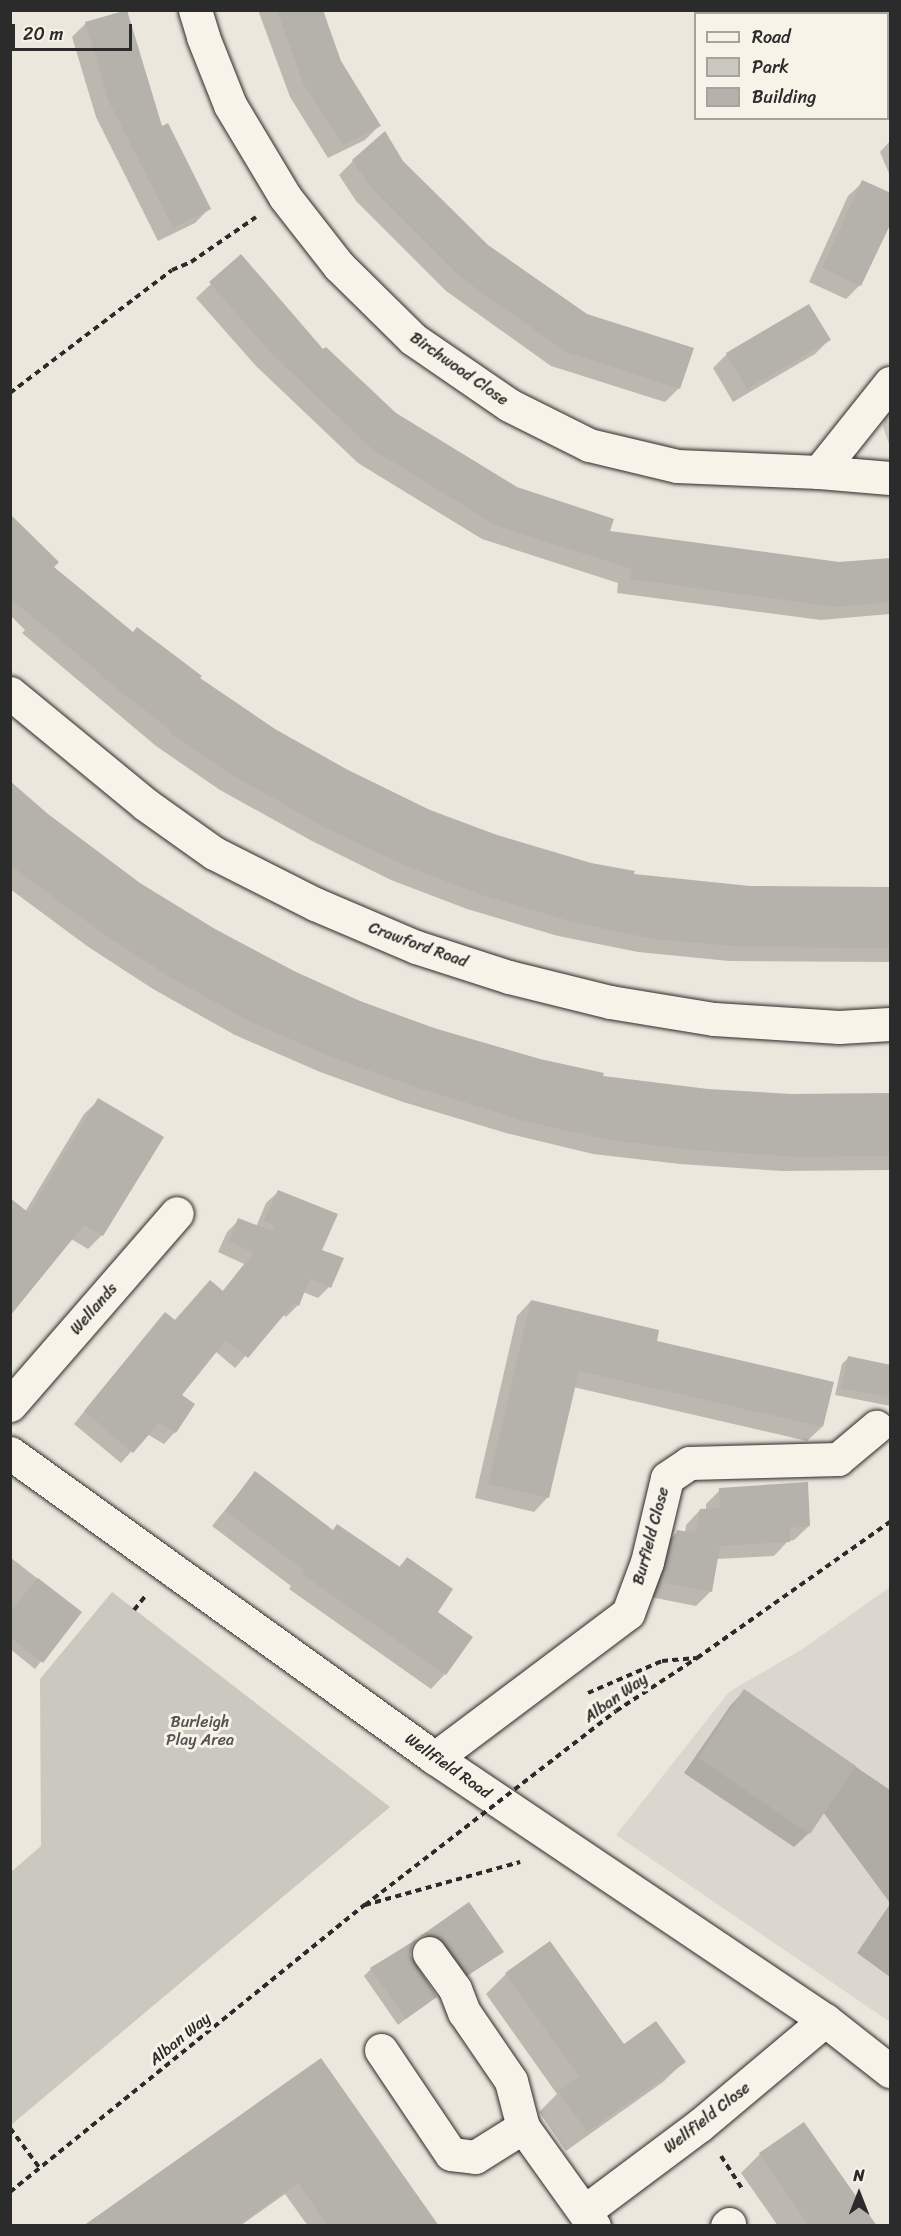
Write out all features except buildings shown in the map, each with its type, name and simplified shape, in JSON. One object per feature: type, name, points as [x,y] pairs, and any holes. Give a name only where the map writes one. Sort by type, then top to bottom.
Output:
[{"type":"street","name":"Birchwood Close","points":[[195,10],[230,105],[285,197],[339,266],[413,339],[509,405],[589,445],[677,465],[819,471],[891,478]]},
{"type":"street","points":[[819,471],[891,383]]},
{"type":"street","name":"Crawford Road","points":[[10,693],[119,783],[214,853],[315,904],[416,947],[508,977],[610,1002],[714,1019],[839,1027],[891,1024]]},
{"type":"street","name":"Wellands","points":[[10,1405],[177,1213]]},
{"type":"street","name":"Burfield Close","points":[[435,1758],[628,1612],[648,1562],[667,1478],[688,1463],[838,1460],[876,1427]]},
{"type":"street","name":"Wellfield Road","points":[[10,1453],[435,1758],[825,2020],[891,2071]]},
{"type":"street","name":"Wellfield Close","points":[[429,1953],[455,1989],[464,2012],[512,2081],[523,2127],[590,2218],[825,2020]]},
{"type":"street","points":[[381,2050],[451,2154],[475,2157],[523,2127]]},
{"type":"path","points":[[10,393],[172,270],[191,262],[285,197]]},
{"type":"path","name":"Alban Way","points":[[10,2192],[365,1905],[616,1711],[697,1658],[891,1522]]},
{"type":"path","points":[[134,1610],[150,1590]]},
{"type":"path","points":[[577,1698],[662,1661],[697,1658]]},
{"type":"path","name":"Alban Way","points":[[365,1905],[524,1860]]},
{"type":"path","points":[[700,2125],[749,2198]]},
{"type":"path","points":[[10,2128],[39,2167]]},
{"type":"shaded area","points":[[890,1587],[890,2022],[616,1835],[729,1692],[801,1650]]},
{"type":"green space","points":[[890,404],[890,447],[883,427],[886,409]]},
{"type":"green space","name":"Burleigh Play Area","points":[[112,1592],[390,1807],[11,2125],[11,1872],[41,1846],[40,1679]]}]
